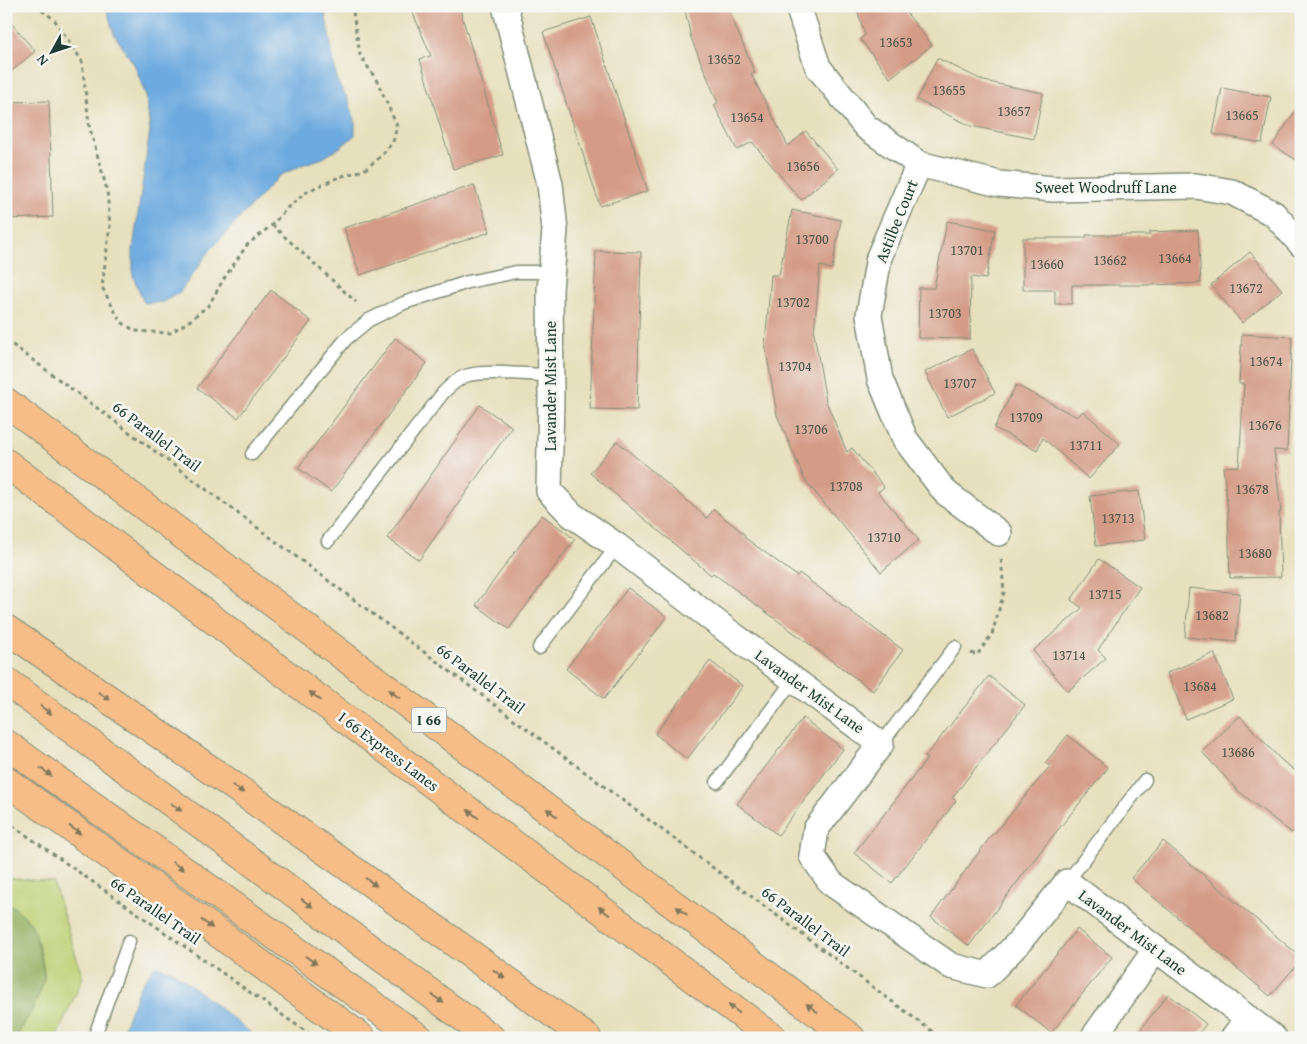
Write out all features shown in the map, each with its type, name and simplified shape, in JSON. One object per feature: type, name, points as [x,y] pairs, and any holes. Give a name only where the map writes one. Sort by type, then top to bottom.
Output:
[{"type":"highway","name":"I 66","points":[[6,402],[851,1038]]},
{"type":"highway","name":"I 66 Express Lanes","points":[[6,463],[773,1038]]},
{"type":"highway","points":[[6,629],[210,768],[587,1038]]},
{"type":"highway","points":[[6,682],[491,1038]]},
{"type":"highway","points":[[6,744],[419,1038]]},
{"type":"highway","points":[[6,782],[202,921],[362,1038]]},
{"type":"street","name":"Lavander Mist Lane","points":[[505,6],[550,184],[555,230],[550,290],[549,491],[572,515],[617,546],[729,632],[882,744],[816,829],[812,856],[831,883],[951,966],[987,975],[1019,942],[1067,882],[1156,949],[1240,1028],[1274,1038]]},
{"type":"street","name":"Sweet Woodruff Lane","points":[[798,6],[818,67],[866,127],[919,164],[999,184],[1053,190],[1196,186],[1232,192],[1274,214],[1300,240]]},
{"type":"street","name":"Astilbe Court","points":[[919,164],[879,257],[869,315],[880,379],[905,439],[946,492],[999,533]]},
{"type":"street","points":[[1093,1038],[1156,949]]},
{"type":"lane","points":[[252,454],[346,339],[369,320],[404,303],[468,282],[516,272],[552,272]]},
{"type":"lane","points":[[328,541],[443,393],[456,381],[468,375],[489,373],[551,375]]},
{"type":"lane","points":[[539,648],[617,546]]},
{"type":"lane","points":[[882,744],[955,647]]},
{"type":"lane","points":[[717,782],[794,679]]},
{"type":"lane","points":[[1067,882],[1145,780]]},
{"type":"lane","points":[[94,1038],[128,941]]},
{"type":"path","points":[[35,6],[54,19],[82,61],[89,125],[107,190],[110,226],[102,287],[120,321],[135,331],[170,333],[209,305],[223,280],[247,246],[272,225],[287,208],[308,191],[339,177],[364,170],[380,157],[393,142],[397,126],[377,81],[360,55],[352,6]]},
{"type":"path","points":[[272,225],[356,302]]},
{"type":"path","name":"66 Parallel Trail","points":[[6,340],[941,1038]]},
{"type":"path","points":[[955,647],[977,655],[992,634],[1004,592],[999,533]]},
{"type":"path","name":"66 Parallel Trail","points":[[6,821],[315,1038]]},
{"type":"green space","points":[[6,878],[53,882],[83,978],[56,1038],[15,1038],[36,1001],[44,979],[44,968],[36,936],[30,922],[6,902]]},
{"type":"green space","points":[[6,902],[30,922],[36,936],[44,975],[36,1002],[15,1038],[6,1038]]},
{"type":"water","points":[[106,6],[324,6],[337,81],[348,99],[355,120],[355,135],[342,146],[323,158],[304,164],[279,176],[211,249],[179,293],[163,302],[144,303],[133,276],[133,249],[150,130],[146,96],[135,66],[114,34]]},
{"type":"water","points":[[155,966],[173,971],[257,1038],[120,1038],[140,986]]},
{"type":"building","points":[[410,6],[459,6],[503,155],[453,169],[420,59],[431,56]]},
{"type":"building","points":[[684,6],[727,6],[755,73],[751,74],[788,146],[806,131],[838,169],[801,200],[752,142],[737,150],[714,105],[718,103],[691,38]]},
{"type":"building","points":[[856,6],[901,6],[932,45],[890,78],[860,39],[865,35]]},
{"type":"building","points":[[6,17],[35,51],[6,76]]},
{"type":"building","points":[[591,17],[648,191],[600,206],[543,32]]},
{"type":"building","points":[[937,58],[984,81],[1043,93],[1034,139],[971,126],[917,100]]},
{"type":"building","points":[[1222,88],[1271,97],[1262,143],[1213,134]]},
{"type":"building","points":[[49,101],[53,217],[8,219],[6,102]]},
{"type":"building","points":[[1301,102],[1301,163],[1273,145]]},
{"type":"building","points":[[474,185],[490,232],[360,275],[344,228]]},
{"type":"building","points":[[792,210],[841,220],[832,269],[820,266],[814,333],[826,401],[847,452],[852,448],[884,487],[878,492],[919,540],[881,572],[805,480],[777,415],[765,344],[771,275],[779,275]]},
{"type":"building","points":[[947,221],[995,230],[986,279],[971,277],[970,339],[918,338],[919,288],[934,288]]},
{"type":"building","points":[[1198,230],[1201,283],[1072,285],[1072,304],[1055,304],[1055,290],[1023,290],[1023,238],[1086,238],[1086,235],[1150,235],[1149,232]]},
{"type":"building","points":[[596,251],[641,252],[637,410],[590,409]]},
{"type":"building","points":[[1250,252],[1282,290],[1242,323],[1211,285]]},
{"type":"building","points":[[271,290],[311,321],[238,418],[197,388]]},
{"type":"building","points":[[1242,334],[1292,337],[1287,451],[1274,450],[1281,512],[1279,512],[1281,577],[1230,578],[1228,511],[1223,467],[1239,466],[1244,384],[1239,384]]},
{"type":"building","points":[[395,338],[427,363],[331,492],[298,468]]},
{"type":"building","points":[[972,349],[995,393],[947,417],[925,372]]},
{"type":"building","points":[[1016,385],[1077,417],[1083,411],[1120,444],[1089,479],[1043,438],[1037,450],[994,428]]},
{"type":"building","points":[[480,405],[512,427],[419,560],[387,538]]},
{"type":"building","points":[[617,441],[707,518],[714,509],[745,535],[744,537],[797,576],[799,573],[903,650],[873,691],[713,573],[711,575],[590,473]]},
{"type":"building","points":[[1139,491],[1145,540],[1096,546],[1090,496]]},
{"type":"building","points":[[542,515],[575,539],[509,629],[476,605]]},
{"type":"building","points":[[1099,559],[1140,587],[1098,650],[1106,658],[1068,691],[1033,651],[1082,608],[1071,600]]},
{"type":"building","points":[[628,588],[667,617],[604,699],[566,669]]},
{"type":"building","points":[[1189,588],[1240,593],[1236,642],[1185,637]]},
{"type":"building","points":[[1214,653],[1233,699],[1186,719],[1167,673]]},
{"type":"building","points":[[710,661],[743,686],[687,759],[655,734]]},
{"type":"building","points":[[989,676],[1025,705],[952,798],[956,801],[892,883],[854,853],[927,759],[925,757]]},
{"type":"building","points":[[1240,716],[1280,759],[1301,775],[1301,822],[1292,833],[1238,791],[1202,752]]},
{"type":"building","points":[[803,718],[843,749],[778,835],[737,804]]},
{"type":"building","points":[[1068,735],[1108,768],[1040,852],[969,946],[931,917],[994,832],[1050,766],[1045,763]]},
{"type":"building","points":[[1163,841],[1301,957],[1301,960],[1270,996],[1131,878]]},
{"type":"building","points":[[1077,929],[1112,957],[1051,1033],[1016,1005]]},
{"type":"building","points":[[1168,994],[1206,1024],[1195,1038],[1134,1038]]}]
